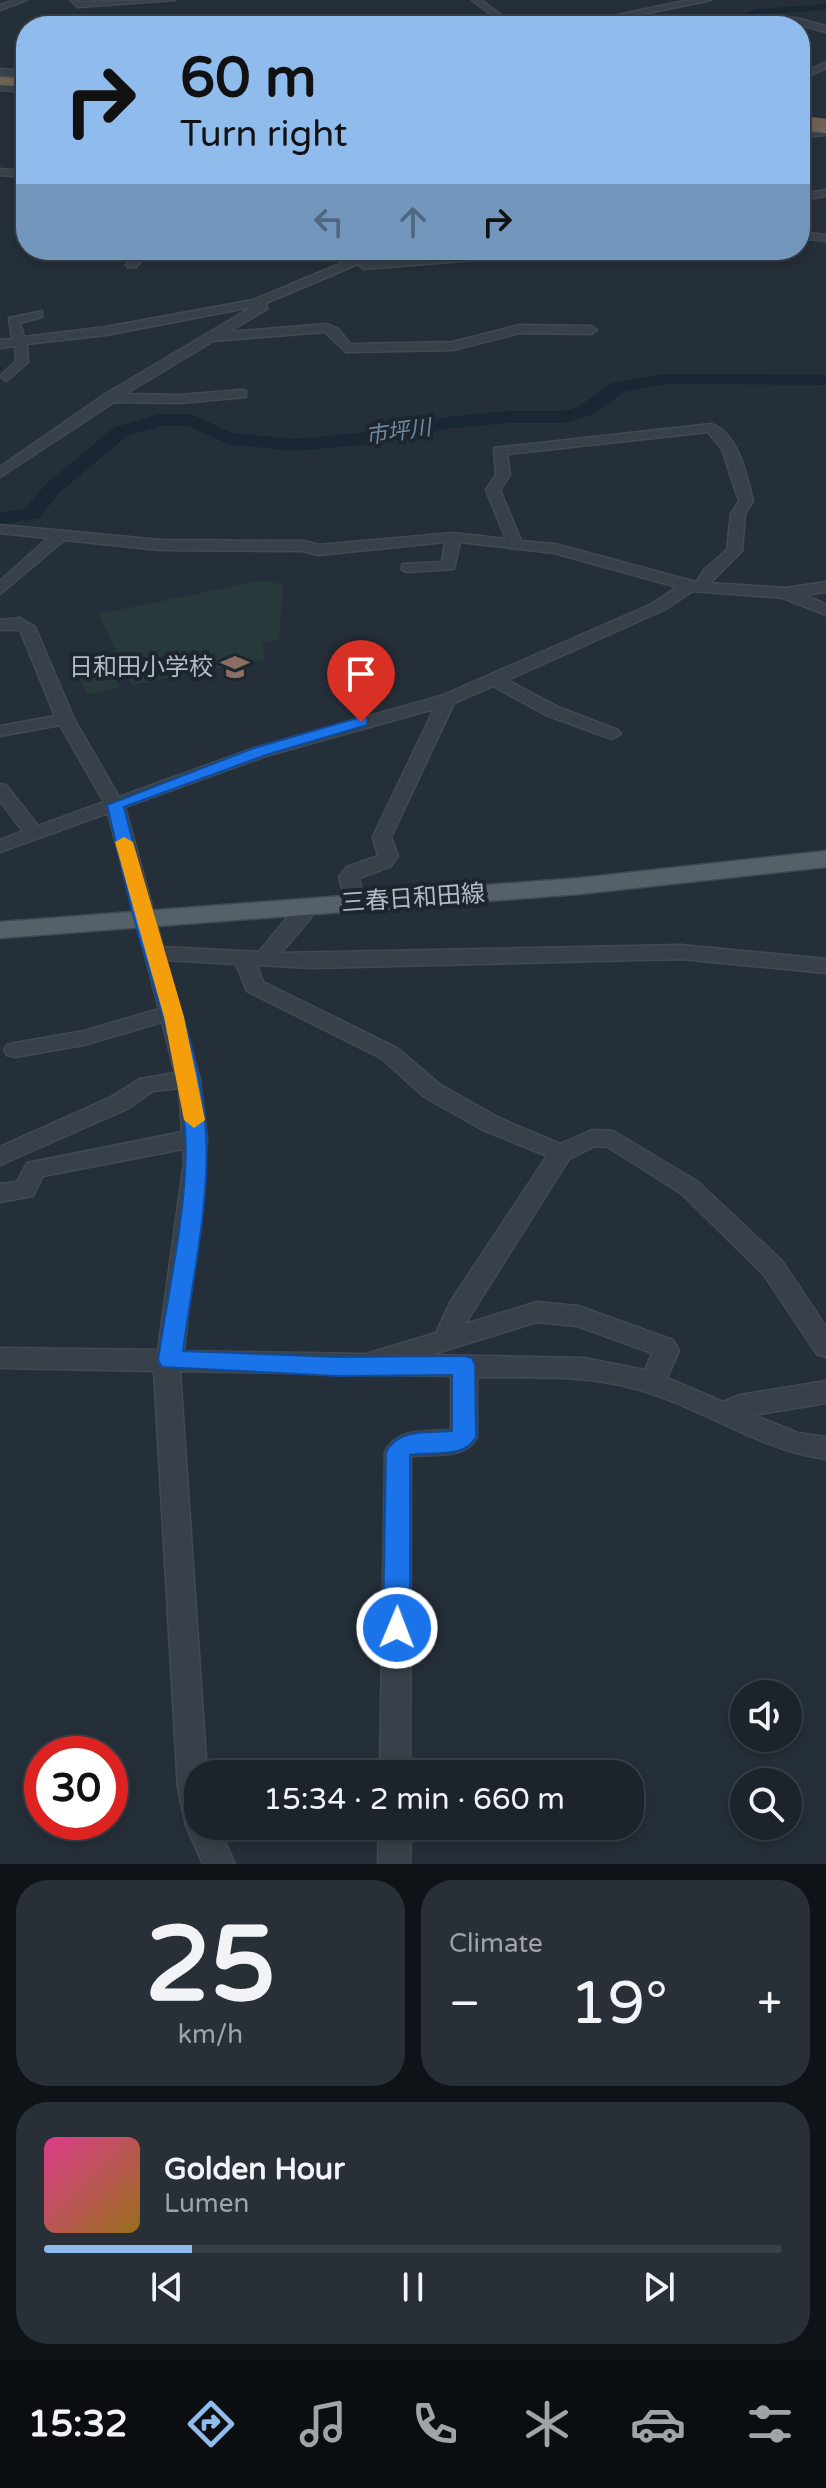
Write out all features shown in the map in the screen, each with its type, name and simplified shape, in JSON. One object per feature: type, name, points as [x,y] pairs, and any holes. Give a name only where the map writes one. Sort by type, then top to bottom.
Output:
[{"type":"main road","name":"三春日和田線","points":[[0,930],[654,879],[826,859]]},
{"type":"street","points":[[0,8],[23,0]]},
{"type":"street","points":[[77,5],[171,0]]},
{"type":"street","points":[[626,16],[707,0]]},
{"type":"street","points":[[483,16],[470,5],[478,2],[497,16]]},
{"type":"street","points":[[132,265],[136,260]]},
{"type":"street","points":[[0,344],[106,331],[268,300],[363,260]]},
{"type":"street","points":[[351,266],[431,260]]},
{"type":"street","points":[[0,473],[109,398],[213,337],[268,300]]},
{"type":"street","points":[[6,377],[20,366],[20,342],[13,321],[38,314]]},
{"type":"street","points":[[213,337],[327,328],[346,348],[355,350],[419,344],[453,346],[520,329],[591,330]]},
{"type":"street","points":[[109,398],[192,398],[241,394]]},
{"type":"street","points":[[0,846],[260,752],[447,700],[658,607],[695,587],[734,551],[738,514],[746,501],[727,444],[719,432],[711,428],[499,451],[503,475],[493,490],[515,543]]},
{"type":"street","points":[[0,529],[161,545],[304,546],[318,550],[453,537],[566,552],[695,587],[785,593],[826,587]]},
{"type":"street","points":[[0,589],[61,535]]},
{"type":"street","points":[[407,567],[449,566],[453,537]]},
{"type":"street","points":[[48,547],[103,541]]},
{"type":"street","points":[[785,593],[826,610]]},
{"type":"street","points":[[0,625],[20,623],[27,627],[65,719],[115,805],[143,918],[173,1012],[189,1079],[196,1139],[193,1194],[167,1369],[191,1760]]},
{"type":"street","points":[[494,680],[552,711],[612,734]]},
{"type":"street","points":[[354,903],[349,877],[354,871],[384,862],[388,856],[382,837],[447,700]]},
{"type":"street","points":[[0,731],[65,719]]},
{"type":"street","points":[[0,789],[35,834]]},
{"type":"street","points":[[307,906],[254,960],[254,986],[326,1025],[389,1053],[431,1090],[491,1124],[561,1153]]},
{"type":"street","points":[[154,953],[254,960],[681,952],[826,966]]},
{"type":"street","points":[[15,1050],[84,1038],[173,1012]]},
{"type":"street","points":[[0,1157],[119,1103],[148,1084],[189,1079]]},
{"type":"street","points":[[445,1340],[460,1308],[561,1153],[592,1138],[613,1139],[690,1188],[773,1268],[826,1347]]},
{"type":"street","points":[[0,1193],[25,1190],[35,1169],[160,1143],[196,1139]]},
{"type":"street","points":[[366,1366],[385,1355],[537,1312],[578,1316],[664,1347],[666,1351],[652,1383]]},
{"type":"street","points":[[0,1358],[366,1366],[464,1365],[614,1371],[652,1383],[796,1444],[826,1448]]},
{"type":"street","points":[[395,1760],[398,1452],[405,1445],[460,1441],[464,1437],[464,1365]]},
{"type":"street","points":[[723,1414],[740,1406],[826,1392]]},
{"type":"street","points":[[208,1840],[219,1864]]},
{"type":"street","points":[[394,1864],[395,1840]]},
{"type":"shaded area","points":[[211,14],[224,16],[182,16]]},
{"type":"shaded area","points":[[265,580],[283,585],[279,640],[262,643],[265,660],[132,685],[98,614]]},
{"type":"shaded area","points":[[103,655],[120,687],[88,695],[71,662]]},
{"type":"waterway","points":[[746,16],[757,12],[826,7]]},
{"type":"waterway","name":"市坪川","points":[[0,519],[32,514],[53,488],[120,432],[159,420],[191,420],[228,438],[295,445],[379,437],[447,423],[506,417],[566,417],[585,411],[618,387],[665,379],[826,380]]},
{"type":"slow traffic","points":[[124,842],[143,918],[174,1017],[194,1120]]},
{"type":"place","name":"日和田小学校","points":[[235,667]]},
{"type":"route","points":[[361,722],[260,752],[115,805],[143,918],[174,1017],[190,1087],[196,1134],[193,1194],[170,1360],[338,1366],[464,1365],[464,1437],[460,1441],[405,1445],[398,1452],[397,1628]]}]
